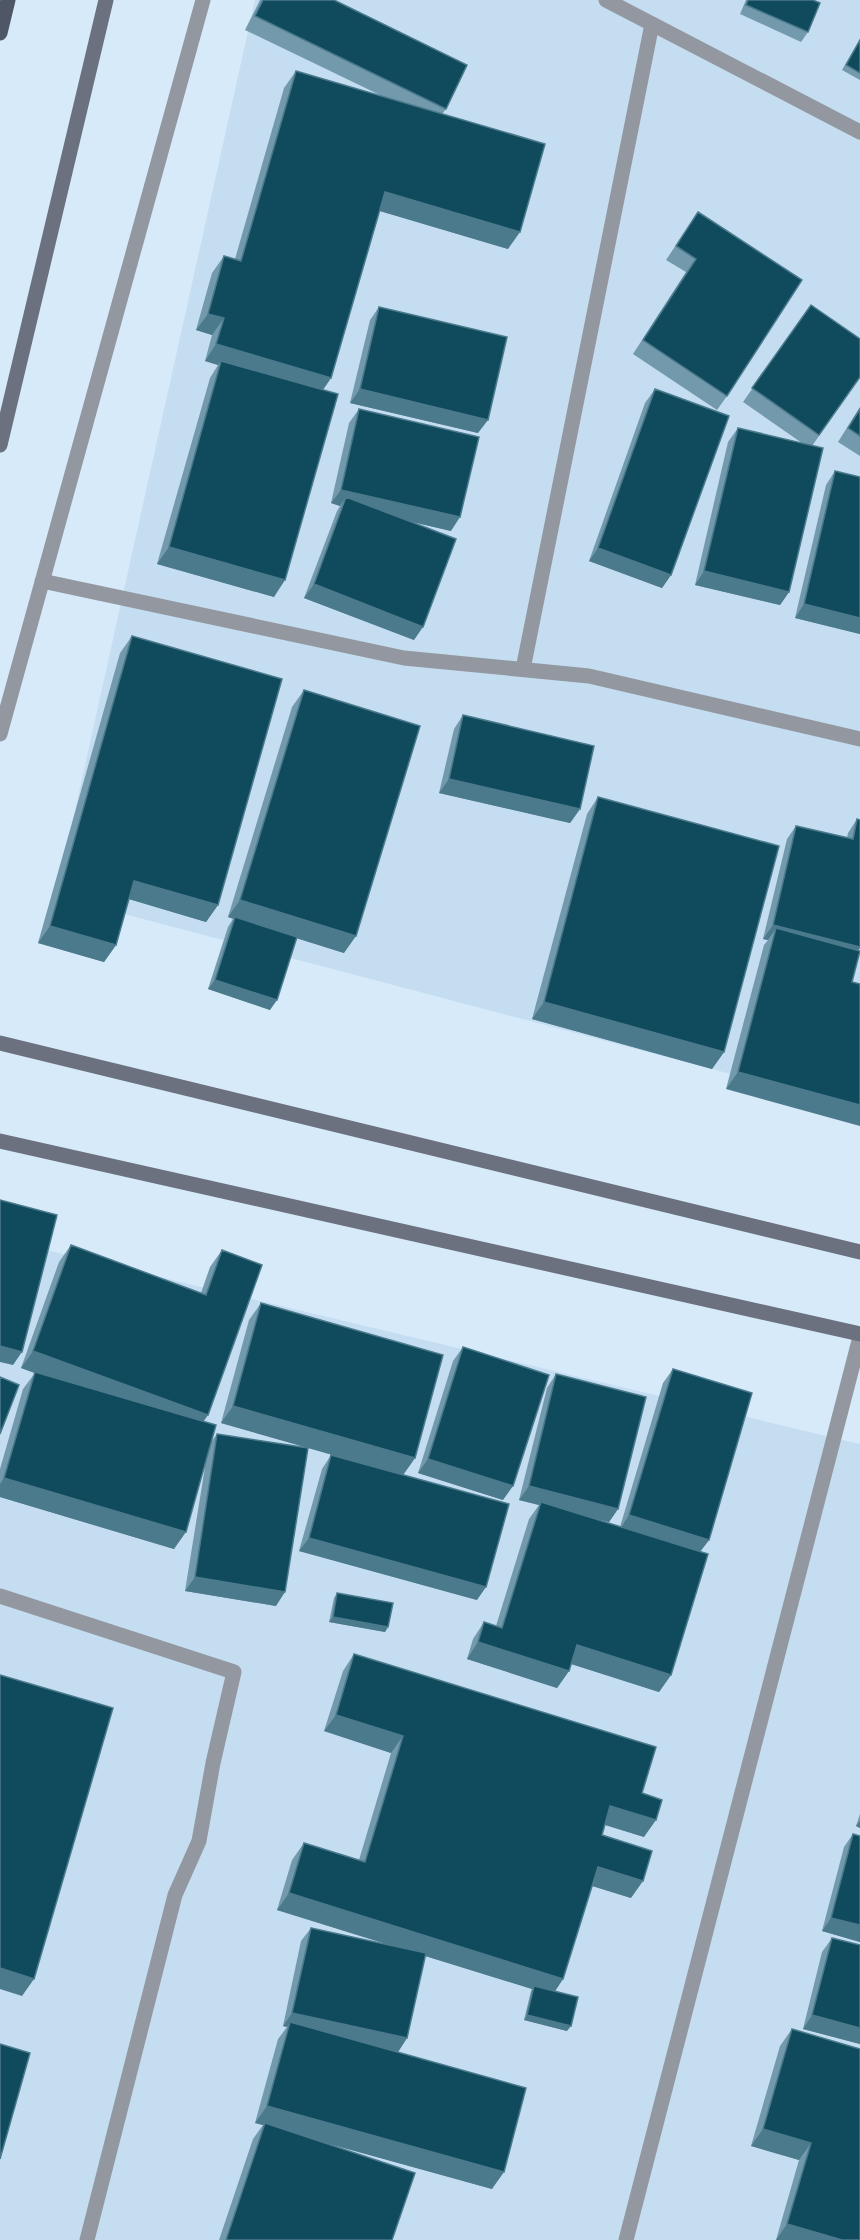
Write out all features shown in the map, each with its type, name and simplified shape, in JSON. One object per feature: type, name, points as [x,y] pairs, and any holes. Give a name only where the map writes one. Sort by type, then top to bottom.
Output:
[{"type":"main road","points":[[0,33],[8,0]]},
{"type":"street","points":[[0,445],[106,0]]},
{"type":"street","points":[[0,734],[202,0]]},
{"type":"street","points":[[606,0],[860,132]]},
{"type":"street","points":[[523,669],[652,24]]},
{"type":"street","points":[[42,581],[405,658],[589,676],[860,739]]},
{"type":"street","points":[[0,1043],[860,1252]]},
{"type":"street","points":[[0,1141],[860,1335],[626,2240]]},
{"type":"street","points":[[0,1596],[234,1672],[213,1763],[199,1841],[175,1896],[87,2240]]},
{"type":"shaded area","points":[[255,0],[860,0],[860,1108],[56,896]]},
{"type":"shaded area","points":[[0,1239],[860,1444],[860,2240],[0,2240]]},
{"type":"building","points":[[263,0],[334,0],[467,65],[446,109],[255,16]]},
{"type":"building","points":[[748,0],[813,0],[820,3],[808,32],[746,5]]},
{"type":"building","points":[[860,40],[860,73],[846,65]]},
{"type":"building","points":[[296,71],[545,144],[520,232],[385,192],[331,378],[216,344],[224,318],[208,314],[224,256],[241,261]]},
{"type":"building","points":[[698,212],[802,280],[727,396],[643,340],[696,259],[676,246]]},
{"type":"building","points":[[811,305],[860,339],[860,377],[819,435],[752,388]]},
{"type":"building","points":[[379,307],[507,337],[488,420],[360,389]]},
{"type":"building","points":[[221,361],[338,394],[285,580],[169,547]]},
{"type":"building","points":[[655,389],[729,416],[671,575],[598,548]]},
{"type":"building","points":[[359,409],[479,437],[460,517],[341,490]]},
{"type":"building","points":[[860,409],[860,436],[848,428]]},
{"type":"building","points":[[738,428],[823,448],[789,592],[704,571]]},
{"type":"building","points":[[835,471],[860,477],[860,618],[804,604]]},
{"type":"building","points":[[346,497],[456,539],[423,627],[314,584]]},
{"type":"building","points":[[132,636],[282,679],[218,905],[134,881],[116,945],[50,926]]},
{"type":"building","points":[[304,690],[420,726],[356,936],[240,900]]},
{"type":"building","points":[[463,715],[594,746],[580,809],[449,779]]},
{"type":"building","points":[[598,797],[779,846],[724,1052],[544,1002]]},
{"type":"building","points":[[857,819],[860,820],[860,947],[773,925],[796,826],[853,839]]},
{"type":"building","points":[[235,917],[297,937],[277,1000],[215,980]]},
{"type":"building","points":[[776,928],[860,951],[852,982],[860,984],[860,1105],[738,1072]]},
{"type":"building","points":[[0,1200],[57,1215],[22,1352],[0,1346]]},
{"type":"building","points":[[71,1245],[206,1295],[222,1250],[262,1265],[208,1415],[33,1351]]},
{"type":"building","points":[[261,1303],[443,1355],[415,1458],[233,1406]]},
{"type":"building","points":[[463,1347],[549,1375],[513,1486],[428,1459]]},
{"type":"building","points":[[673,1369],[752,1393],[709,1540],[629,1515]]},
{"type":"building","points":[[35,1372],[216,1425],[186,1532],[4,1478]]},
{"type":"building","points":[[556,1374],[646,1397],[618,1509],[529,1486]]},
{"type":"building","points":[[0,1377],[19,1385],[0,1434]]},
{"type":"building","points":[[217,1434],[308,1448],[285,1592],[195,1577]]},
{"type":"building","points":[[331,1455],[509,1504],[486,1587],[309,1538]]},
{"type":"building","points":[[541,1502],[708,1554],[671,1675],[577,1645],[569,1671],[478,1642],[484,1622],[502,1628]]},
{"type":"building","points":[[337,1593],[393,1603],[388,1627],[333,1617]]},
{"type":"building","points":[[354,1654],[656,1747],[642,1793],[662,1800],[656,1820],[610,1806],[602,1835],[652,1851],[643,1881],[598,1867],[563,1979],[289,1893],[304,1843],[365,1862],[403,1736],[336,1715]]},
{"type":"building","points":[[0,1675],[113,1708],[34,1979],[0,1968]]},
{"type":"building","points":[[853,1834],[860,1836],[860,1925],[831,1918]]},
{"type":"building","points":[[311,1928],[426,1953],[407,2038],[292,2013]]},
{"type":"building","points":[[832,1938],[860,1945],[860,2028],[812,2015]]},
{"type":"building","points":[[534,1986],[578,1997],[571,2026],[527,2015]]},
{"type":"building","points":[[290,2022],[526,2088],[504,2172],[267,2106]]},
{"type":"building","points":[[792,2029],[860,2049],[860,2240],[842,2240],[787,2224],[811,2143],[763,2129]]},
{"type":"building","points":[[0,2044],[30,2053],[0,2159]]},
{"type":"building","points":[[265,2123],[415,2173],[392,2240],[226,2240]]}]
